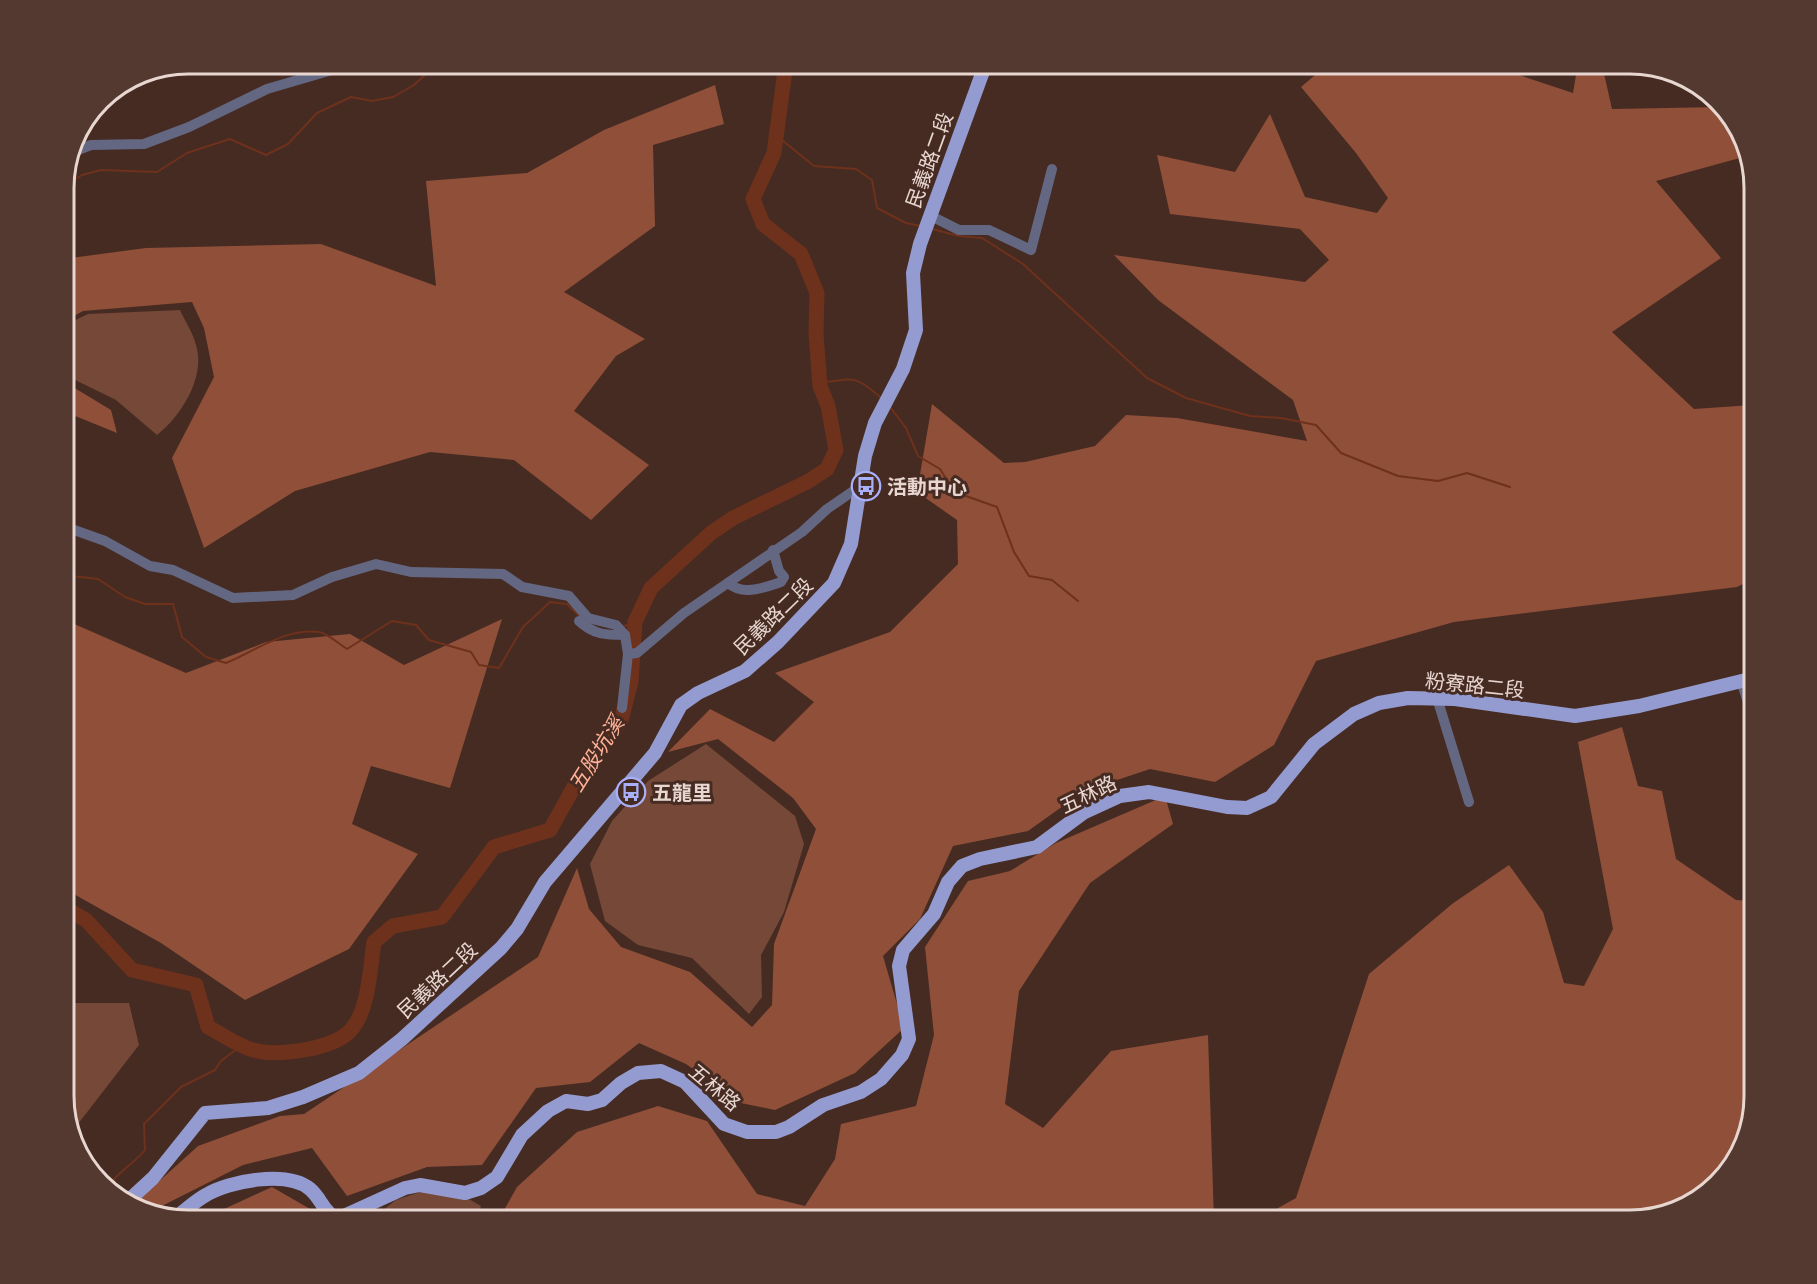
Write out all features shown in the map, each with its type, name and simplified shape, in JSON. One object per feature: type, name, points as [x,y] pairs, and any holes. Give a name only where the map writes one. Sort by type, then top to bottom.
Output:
[{"type":"main road","name":"民義路二段","points":[[133,1196],[153,1178],[205,1113],[268,1108],[284,1104],[359,1073],[402,1039],[501,948],[517,929],[545,882],[655,753],[681,705],[698,693],[745,671],[778,642],[834,584],[851,544],[858,513],[859,487],[865,456],[886,403],[903,369],[916,330],[913,273],[927,224],[982,74]]},
{"type":"main road","name":"粉寮路二段","points":[[1227,807],[1247,808],[1270,797],[1314,744],[1354,714],[1379,703],[1408,698],[1437,698],[1485,702],[1575,716],[1639,706],[1744,681]]},
{"type":"main road","name":"五林路","points":[[357,1210],[405,1188],[420,1185],[465,1192],[481,1188],[497,1177],[522,1135],[548,1111],[566,1101],[588,1104],[602,1100],[621,1083],[638,1073],[661,1071],[685,1082],[724,1124],[747,1132],[776,1132],[789,1127],[823,1105],[840,1101],[867,1088],[881,1078],[902,1054],[909,1039],[899,966],[903,950],[934,914],[948,882],[962,866],[980,859],[1037,847],[1083,813],[1120,796],[1149,792],[1227,807]]},
{"type":"main road","name":"五林路","points":[[185,1210],[207,1194],[234,1184],[263,1179],[298,1182],[311,1189],[325,1210]]},
{"type":"street","points":[[80,149],[91,145],[144,144],[189,127],[267,89],[318,74]]},
{"type":"street","points":[[927,224],[959,230],[988,230],[1031,250],[1052,169]]},
{"type":"street","points":[[632,653],[684,613],[802,532],[826,509],[859,487]]},
{"type":"street","points":[[74,530],[105,541],[150,566],[173,570],[233,598],[293,595],[332,577],[376,564],[411,572],[464,575],[488,572],[503,574],[522,587],[569,596],[588,618],[616,625],[625,635],[632,653],[622,708]]},
{"type":"street","points":[[728,583],[736,590],[752,590],[781,582],[784,577],[779,571],[773,550]]},
{"type":"street","points":[[579,621],[588,629],[602,635],[625,635]]},
{"type":"street","points":[[1437,698],[1469,802]]},
{"type":"shaded area","points":[[1316,74],[1516,74],[1573,93],[1576,74],[1604,74],[1612,109],[1710,107],[1732,137],[1737,151],[1739,158],[1656,181],[1721,258],[1612,332],[1694,409],[1744,406],[1744,583],[1737,587],[1454,622],[1316,661],[1274,745],[1215,782],[1150,769],[1084,791],[1028,831],[953,846],[920,919],[883,956],[904,1028],[855,1073],[775,1110],[741,1103],[686,1064],[639,1043],[590,1082],[536,1088],[482,1165],[427,1167],[347,1196],[312,1148],[243,1165],[159,1207],[139,1200],[198,1146],[280,1116],[304,1114],[538,957],[577,868],[589,909],[621,947],[690,972],[752,1027],[772,1005],[774,944],[816,829],[793,798],[718,739],[668,752],[710,709],[774,742],[814,702],[775,673],[890,632],[958,564],[957,520],[917,492],[932,404],[1004,463],[1025,462],[1095,446],[1126,415],[1177,418],[1307,441],[1293,400],[1158,300],[1114,255],[1305,282],[1329,260],[1300,229],[1170,214],[1157,155],[1235,172],[1270,114],[1305,197],[1377,213],[1388,198],[1356,153],[1301,87]]},
{"type":"shaded area","points":[[715,85],[724,124],[653,145],[655,226],[564,292],[645,339],[616,356],[574,411],[649,465],[591,520],[514,460],[430,452],[295,491],[204,548],[172,458],[214,377],[204,328],[192,302],[83,311],[74,316],[74,258],[146,248],[321,244],[436,286],[426,181],[527,173],[604,130]]},
{"type":"shaded area","points":[[180,310],[196,345],[198,370],[183,407],[157,435],[116,400],[74,379],[74,321],[88,314]]},
{"type":"shaded area","points":[[74,388],[111,410],[117,433],[74,415]]},
{"type":"shaded area","points":[[502,619],[450,788],[371,766],[352,824],[418,854],[349,949],[245,1000],[161,943],[74,894],[74,624],[186,673],[266,642],[350,634],[404,665]]},
{"type":"shaded area","points":[[1622,727],[1638,786],[1662,791],[1676,859],[1736,900],[1744,900],[1744,1097],[1737,1133],[1724,1160],[1705,1182],[1687,1195],[1659,1207],[1645,1210],[1275,1210],[1296,1198],[1369,974],[1452,904],[1509,865],[1543,912],[1564,983],[1584,986],[1613,929],[1578,742]]},
{"type":"shaded area","points":[[706,744],[795,816],[804,844],[784,912],[761,955],[762,997],[749,1014],[692,958],[638,945],[605,921],[590,864],[612,821],[648,781]]},
{"type":"shaded area","points":[[1165,796],[1173,824],[1090,883],[1019,991],[1005,1104],[1043,1128],[1111,1051],[1208,1035],[1214,1210],[504,1210],[517,1187],[577,1132],[658,1106],[707,1121],[757,1194],[805,1206],[835,1159],[841,1124],[916,1106],[934,1035],[925,947],[968,881],[1010,871],[1056,843]]},
{"type":"shaded area","points":[[74,1003],[129,1003],[139,1045],[78,1124],[74,1104]]},
{"type":"shaded area","points":[[272,1187],[312,1210],[222,1210]]},
{"type":"shaded area","points":[[432,1188],[460,1194],[481,1206],[480,1210],[383,1210],[396,1200]]},
{"type":"waterway","points":[[74,180],[101,170],[157,172],[187,153],[230,139],[266,155],[288,144],[317,113],[351,97],[372,101],[393,97],[414,85],[426,74]]},
{"type":"waterway","name":"五股坑溪","points":[[74,913],[86,920],[132,970],[196,985],[208,1027],[253,1050],[276,1053],[304,1050],[331,1043],[350,1031],[356,1023],[368,989],[374,942],[393,926],[442,917],[494,847],[550,830],[585,767],[621,720],[631,682],[635,622],[651,588],[711,533],[733,518],[807,482],[827,469],[836,450],[828,406],[820,386],[816,334],[817,293],[801,254],[763,224],[753,199],[774,153],[785,74]]},
{"type":"waterway","points":[[777,136],[814,166],[856,169],[872,180],[877,208],[906,223],[921,226]]},
{"type":"waterway","points":[[932,229],[959,236],[982,238],[1023,264],[1147,378],[1186,398],[1250,416],[1281,418],[1316,425],[1341,453],[1398,476],[1438,481],[1467,473],[1510,487]]},
{"type":"waterway","points":[[820,383],[854,380],[882,399]]},
{"type":"waterway","points":[[890,407],[906,428],[918,456],[940,469],[952,488],[963,495],[997,507],[1014,552],[1029,576],[1052,580],[1078,601]]},
{"type":"waterway","points":[[74,576],[98,579],[125,597],[145,604],[173,604],[182,637],[206,657],[226,663],[294,633],[319,632],[347,649],[392,621],[416,625],[429,640],[471,652],[479,665],[499,668],[523,627],[550,602],[567,604],[579,616]]},
{"type":"waterway","points":[[622,627],[635,622]]},
{"type":"waterway","points":[[112,1182],[145,1150],[144,1124],[181,1087],[215,1070],[221,1061],[242,1045]]},
{"type":"place","name":"活動中心","points":[[866,486]]},
{"type":"place","name":"五龍里","points":[[631,792]]}]
